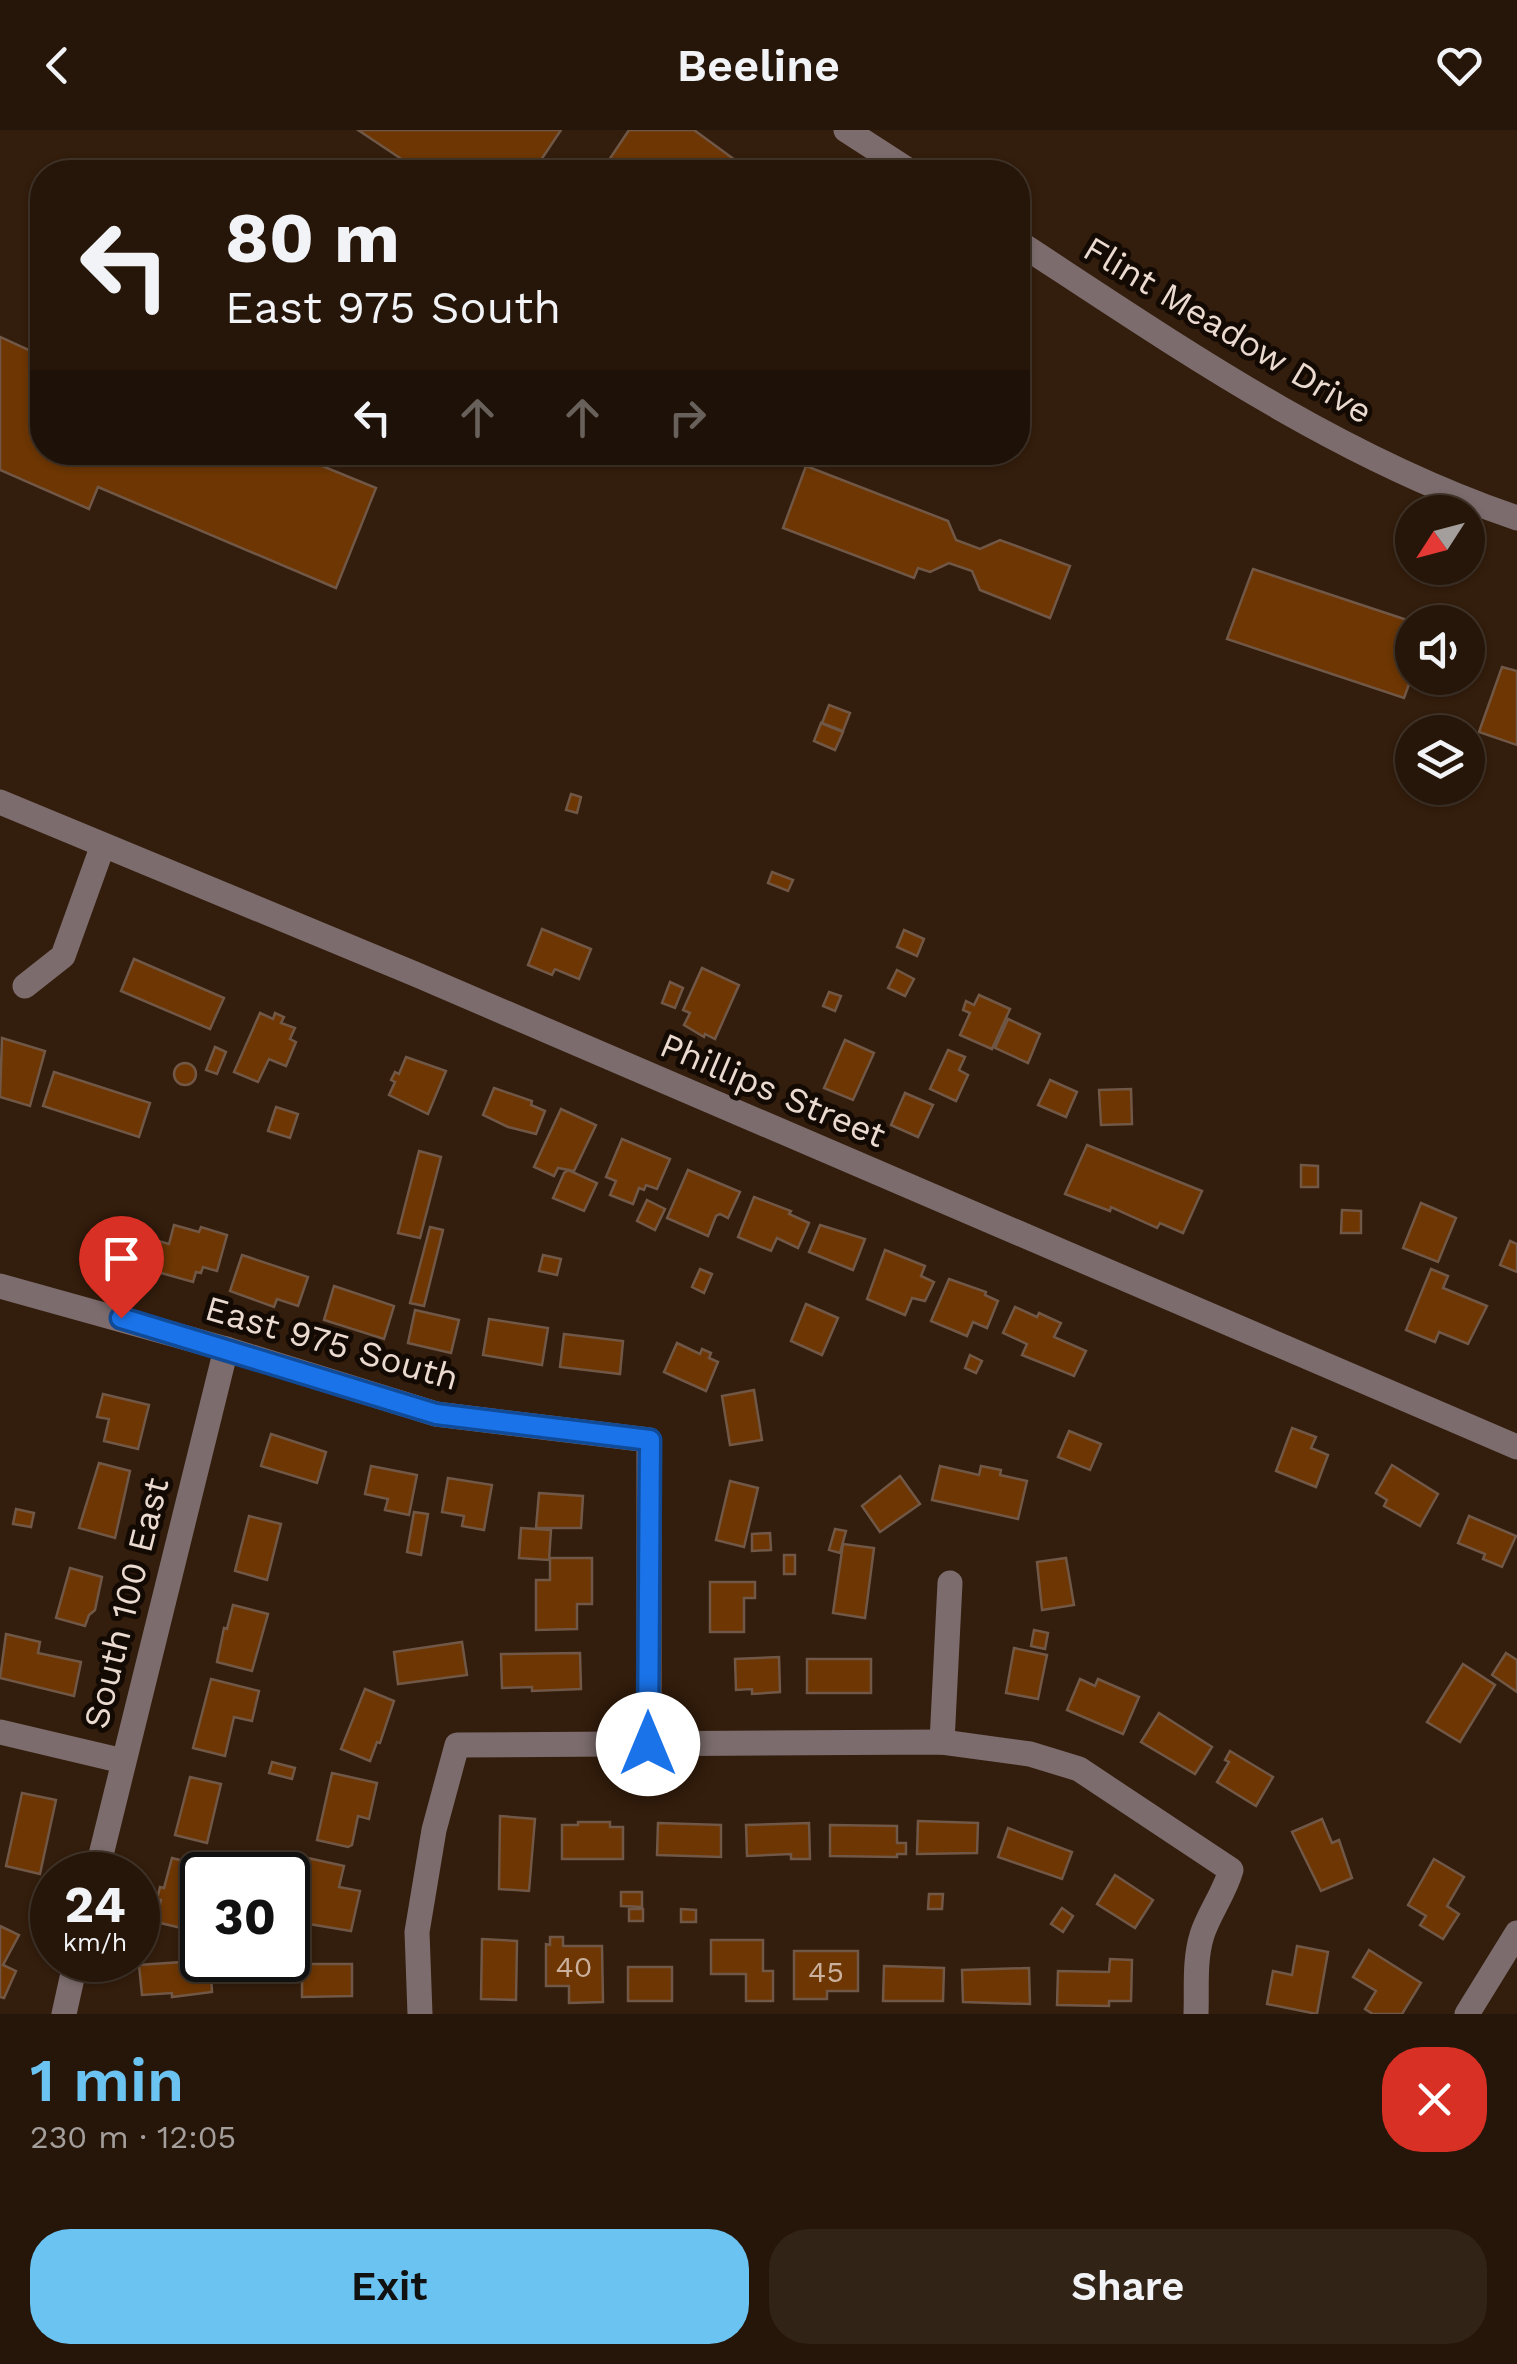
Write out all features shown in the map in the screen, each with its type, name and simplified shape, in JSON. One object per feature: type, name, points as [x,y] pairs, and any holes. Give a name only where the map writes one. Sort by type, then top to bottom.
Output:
[{"type":"street","points":[[846,130],[892,160]]},
{"type":"street","name":"Flint Meadow Drive","points":[[1030,250],[1226,378],[1327,436],[1517,518]]},
{"type":"street","name":"Phillips Street","points":[[0,802],[433,982],[1517,1446]]},
{"type":"street","points":[[24,986],[64,956],[103,845]]},
{"type":"street","name":"East 975 South","points":[[0,1286],[226,1349],[436,1414],[650,1440],[648,1744]]},
{"type":"street","name":"South 100 East","points":[[101,1852],[226,1349]]},
{"type":"street","points":[[942,1742],[950,1583]]},
{"type":"street","points":[[0,1732],[122,1762]]},
{"type":"street","points":[[420,2014],[417,1932],[434,1830],[456,1745],[942,1742],[1030,1754],[1079,1768],[1231,1870],[1223,1896],[1203,1933],[1197,1961],[1196,2014]]},
{"type":"street","points":[[1468,2014],[1517,1933]]},
{"type":"street","points":[[64,2014],[71,1982]]},
{"type":"building","points":[[358,130],[561,130],[541,160],[403,160]]},
{"type":"building","points":[[629,130],[694,130],[735,160],[609,160]]},
{"type":"building","points":[[0,337],[30,351],[30,465],[320,465],[376,488],[336,588],[98,487],[89,509],[0,470]]},
{"type":"building","points":[[806,466],[948,521],[956,540],[980,549],[1000,540],[1070,566],[1050,618],[980,590],[972,571],[949,563],[930,572],[918,568],[914,578],[783,528]]},
{"type":"building","points":[[1253,569],[1395,616],[1395,695],[1227,639]]},
{"type":"building","points":[[1502,667],[1517,671],[1517,745],[1485,734],[1485,715]]},
{"type":"building","points":[[829,705],[850,713],[843,731],[822,723]]},
{"type":"building","points":[[821,723],[843,732],[835,750],[814,741]]},
{"type":"building","points":[[571,794],[581,797],[577,813],[566,810]]},
{"type":"building","points":[[772,872],[793,880],[788,891],[768,883]]},
{"type":"building","points":[[542,929],[591,949],[579,979],[555,969],[552,975],[528,965]]},
{"type":"building","points":[[904,930],[924,939],[917,956],[897,947]]},
{"type":"building","points":[[134,959],[224,998],[210,1029],[121,991]]},
{"type":"building","points":[[702,968],[739,985],[715,1039],[684,1025],[690,1013],[683,1010]]},
{"type":"building","points":[[897,970],[914,979],[905,996],[888,988]]},
{"type":"building","points":[[670,982],[683,988],[675,1008],[662,1003]]},
{"type":"building","points":[[829,992],[841,996],[835,1011],[823,1006]]},
{"type":"building","points":[[979,995],[1010,1009],[992,1049],[960,1035],[970,1013],[963,1010],[966,1001],[974,1005]]},
{"type":"building","points":[[260,1013],[273,1019],[275,1013],[284,1017],[281,1023],[295,1028],[290,1039],[296,1042],[286,1066],[269,1059],[258,1082],[234,1072]]},
{"type":"building","points":[[1008,1019],[1040,1034],[1028,1063],[995,1048]]},
{"type":"building","points":[[2,1038],[45,1051],[30,1106],[0,1097]]},
{"type":"building","points":[[845,1040],[874,1053],[853,1100],[824,1088]]},
{"type":"building","points":[[215,1047],[226,1052],[217,1074],[206,1070]]},
{"type":"building","points":[[948,1050],[965,1057],[959,1070],[968,1075],[956,1101],[930,1089]]},
{"type":"building","points":[[406,1057],[446,1071],[428,1114],[389,1095],[395,1082],[391,1080],[395,1072],[399,1074]]},
{"type":"building","points":[[185,1063],[193,1066],[193,1082],[185,1085],[177,1082],[174,1074],[177,1066]]},
{"type":"building","points":[[54,1072],[150,1103],[139,1137],[43,1106]]},
{"type":"building","points":[[1050,1080],[1077,1092],[1066,1117],[1038,1105]]},
{"type":"building","points":[[494,1088],[532,1101],[531,1105],[545,1111],[536,1134],[483,1115]]},
{"type":"building","points":[[1131,1089],[1132,1124],[1101,1125],[1099,1090]]},
{"type":"building","points":[[905,1093],[933,1105],[918,1137],[891,1125]]},
{"type":"building","points":[[276,1107],[298,1114],[290,1138],[268,1131]]},
{"type":"building","points":[[561,1109],[596,1125],[574,1171],[558,1168],[554,1176],[534,1167]]},
{"type":"building","points":[[622,1139],[670,1159],[657,1189],[646,1185],[644,1190],[639,1188],[633,1204],[610,1195],[616,1181],[606,1177]]},
{"type":"building","points":[[1087,1145],[1202,1191],[1183,1233],[1160,1223],[1157,1228],[1111,1207],[1110,1211],[1065,1194]]},
{"type":"building","points":[[419,1151],[441,1157],[420,1238],[398,1233]]},
{"type":"building","points":[[1301,1165],[1318,1166],[1318,1187],[1301,1187]]},
{"type":"building","points":[[568,1170],[597,1183],[584,1211],[553,1198]]},
{"type":"building","points":[[688,1170],[740,1192],[728,1218],[716,1216],[708,1236],[667,1218]]},
{"type":"building","points":[[754,1197],[791,1211],[789,1214],[809,1223],[798,1248],[777,1238],[771,1251],[738,1237]]},
{"type":"building","points":[[647,1200],[665,1209],[655,1230],[637,1221]]},
{"type":"building","points":[[1421,1203],[1456,1218],[1438,1262],[1403,1248]]},
{"type":"building","points":[[1342,1210],[1361,1211],[1361,1233],[1341,1233]]},
{"type":"building","points":[[174,1225],[199,1232],[201,1227],[227,1235],[217,1271],[203,1267],[201,1273],[196,1272],[193,1282],[147,1269],[155,1240],[169,1244]]},
{"type":"building","points":[[820,1225],[865,1239],[853,1270],[809,1252]]},
{"type":"building","points":[[430,1227],[443,1230],[424,1306],[410,1303]]},
{"type":"building","points":[[1510,1241],[1517,1244],[1517,1272],[1500,1265]]},
{"type":"building","points":[[885,1250],[925,1266],[921,1276],[934,1282],[925,1301],[912,1298],[905,1315],[867,1299]]},
{"type":"building","points":[[242,1255],[308,1277],[298,1306],[277,1299],[274,1307],[230,1291]]},
{"type":"building","points":[[543,1255],[561,1259],[557,1275],[539,1271]]},
{"type":"building","points":[[700,1269],[712,1274],[704,1293],[692,1287]]},
{"type":"building","points":[[1431,1269],[1448,1276],[1443,1288],[1487,1306],[1468,1344],[1439,1332],[1435,1342],[1406,1330]]},
{"type":"building","points":[[949,1279],[986,1292],[998,1301],[987,1328],[973,1322],[967,1336],[931,1321]]},
{"type":"building","points":[[334,1286],[394,1306],[384,1339],[324,1320]]},
{"type":"building","points":[[806,1304],[838,1318],[822,1355],[791,1341]]},
{"type":"building","points":[[1015,1307],[1061,1323],[1054,1337],[1086,1351],[1074,1376],[1022,1355],[1027,1344],[1003,1333]]},
{"type":"building","points":[[415,1310],[459,1320],[451,1353],[408,1343]]},
{"type":"building","points":[[489,1319],[548,1328],[542,1365],[483,1355]]},
{"type":"building","points":[[564,1334],[623,1341],[620,1374],[560,1367]]},
{"type":"building","points":[[677,1343],[700,1354],[702,1349],[711,1353],[709,1358],[718,1362],[706,1391],[664,1372]]},
{"type":"building","points":[[970,1355],[982,1361],[976,1373],[965,1368]]},
{"type":"building","points":[[754,1390],[762,1440],[730,1445],[722,1396]]},
{"type":"building","points":[[103,1394],[149,1405],[138,1449],[104,1441],[109,1419],[97,1417]]},
{"type":"building","points":[[1292,1428],[1316,1437],[1311,1448],[1328,1455],[1316,1487],[1276,1471]]},
{"type":"building","points":[[1069,1431],[1101,1444],[1090,1470],[1058,1457]]},
{"type":"building","points":[[271,1434],[326,1452],[317,1483],[261,1466]]},
{"type":"building","points":[[99,1463],[130,1471],[115,1538],[79,1528]]},
{"type":"building","points":[[1392,1465],[1438,1494],[1420,1526],[1384,1506],[1387,1500],[1376,1493]]},
{"type":"building","points":[[371,1466],[417,1475],[409,1515],[385,1510],[388,1499],[365,1494]]},
{"type":"building","points":[[940,1466],[979,1475],[981,1466],[1027,1481],[1018,1519],[932,1500]]},
{"type":"building","points":[[900,1476],[920,1504],[880,1532],[862,1506]]},
{"type":"building","points":[[448,1478],[492,1485],[484,1530],[462,1526],[464,1516],[442,1512]]},
{"type":"building","points":[[730,1481],[758,1488],[744,1547],[716,1540]]},
{"type":"building","points":[[539,1493],[583,1496],[581,1528],[536,1528]]},
{"type":"building","points":[[16,1509],[34,1513],[31,1527],[13,1524]]},
{"type":"building","points":[[414,1512],[428,1514],[421,1555],[407,1552]]},
{"type":"building","points":[[249,1516],[281,1524],[267,1580],[235,1571]]},
{"type":"building","points":[[1469,1516],[1516,1536],[1502,1567],[1483,1559],[1485,1554],[1458,1543]]},
{"type":"building","points":[[521,1528],[551,1530],[549,1560],[519,1558]]},
{"type":"building","points":[[835,1529],[846,1531],[840,1553],[829,1550]]},
{"type":"building","points":[[770,1533],[771,1550],[752,1551],[752,1534]]},
{"type":"building","points":[[843,1544],[874,1548],[865,1618],[833,1613]]},
{"type":"building","points":[[784,1555],[795,1555],[795,1574],[784,1574]]},
{"type":"building","points":[[550,1558],[592,1558],[592,1604],[577,1604],[577,1629],[536,1630],[536,1580],[550,1580]]},
{"type":"building","points":[[1066,1558],[1074,1605],[1042,1610],[1037,1562]]},
{"type":"building","points":[[70,1568],[102,1577],[95,1610],[85,1626],[56,1618]]},
{"type":"building","points":[[710,1582],[755,1582],[755,1598],[744,1598],[744,1632],[710,1632]]},
{"type":"building","points":[[233,1605],[268,1614],[252,1671],[217,1662]]},
{"type":"building","points":[[1034,1630],[1048,1633],[1045,1649],[1031,1646]]},
{"type":"building","points":[[6,1634],[40,1642],[38,1653],[81,1662],[74,1696],[0,1678]]},
{"type":"building","points":[[462,1642],[467,1675],[398,1684],[394,1652]]},
{"type":"building","points":[[1014,1648],[1047,1655],[1038,1699],[1006,1693]]},
{"type":"building","points":[[580,1653],[581,1689],[502,1688],[501,1654]]},
{"type":"building","points":[[1506,1653],[1517,1660],[1517,1692],[1492,1675]]},
{"type":"building","points":[[779,1657],[780,1692],[752,1694],[752,1689],[736,1690],[735,1659]]},
{"type":"building","points":[[807,1659],[871,1659],[871,1693],[807,1693]]},
{"type":"building","points":[[1463,1664],[1495,1685],[1460,1742],[1427,1722]]},
{"type":"building","points":[[211,1679],[259,1691],[252,1721],[234,1717],[225,1756],[193,1748]]},
{"type":"building","points":[[1080,1679],[1095,1686],[1098,1679],[1139,1697],[1123,1734],[1067,1710]]},
{"type":"building","points":[[365,1689],[394,1701],[370,1761],[341,1749]]},
{"type":"building","points":[[1159,1713],[1212,1747],[1195,1774],[1141,1742]]},
{"type":"building","points":[[1230,1751],[1273,1777],[1256,1806],[1217,1782],[1229,1762],[1225,1760]]},
{"type":"building","points":[[272,1762],[295,1768],[292,1779],[269,1773]]},
{"type":"building","points":[[332,1773],[377,1783],[369,1819],[358,1816],[352,1845],[348,1847],[317,1840]]},
{"type":"building","points":[[190,1777],[221,1784],[207,1843],[175,1835]]},
{"type":"building","points":[[22,1793],[56,1800],[45,1852],[30,1852],[30,1872],[6,1866]]},
{"type":"building","points":[[500,1816],[535,1819],[529,1891],[499,1889]]},
{"type":"building","points":[[1322,1819],[1332,1843],[1339,1840],[1352,1878],[1321,1891],[1292,1832]]},
{"type":"building","points":[[918,1821],[978,1823],[977,1853],[917,1854]]},
{"type":"building","points":[[610,1822],[610,1827],[623,1827],[623,1859],[562,1859],[562,1825]]},
{"type":"building","points":[[658,1823],[721,1825],[721,1857],[657,1855]]},
{"type":"building","points":[[809,1823],[810,1859],[791,1859],[791,1854],[747,1856],[746,1825]]},
{"type":"building","points":[[830,1825],[897,1826],[897,1843],[906,1843],[906,1854],[830,1856]]},
{"type":"building","points":[[1008,1828],[1072,1852],[1062,1879],[998,1857]]},
{"type":"building","points":[[172,1858],[180,1860],[180,1928],[160,1923],[160,1887],[164,1888]]},
{"type":"building","points":[[310,1858],[344,1866],[339,1887],[360,1891],[351,1931],[310,1924]]},
{"type":"building","points":[[1434,1859],[1464,1877],[1447,1906],[1459,1914],[1443,1939],[1420,1925],[1426,1916],[1408,1905]]},
{"type":"building","points":[[1115,1875],[1153,1900],[1135,1928],[1097,1904]]},
{"type":"building","points":[[621,1892],[642,1892],[642,1907],[621,1906]]},
{"type":"building","points":[[929,1894],[943,1894],[942,1909],[928,1909]]},
{"type":"building","points":[[1062,1908],[1073,1916],[1063,1932],[1051,1924]]},
{"type":"building","points":[[629,1909],[643,1909],[643,1921],[629,1921]]},
{"type":"building","points":[[681,1909],[696,1910],[696,1922],[681,1922]]},
{"type":"building","points":[[0,1926],[19,1935],[3,1965],[16,1971],[4,1998],[0,1997]]},
{"type":"building","points":[[550,1937],[563,1937],[563,1946],[602,1946],[603,2002],[569,2003],[569,1986],[546,1986],[546,1944],[550,1945]]},
{"type":"building","points":[[482,1939],[517,1941],[516,2000],[481,1999]]},
{"type":"building","points":[[711,1940],[763,1940],[763,1971],[773,1971],[773,2001],[746,2001],[746,1974],[711,1974]]},
{"type":"building","points":[[1297,1946],[1328,1952],[1317,2014],[1267,2004],[1273,1971],[1292,1975]]},
{"type":"building","points":[[1369,1950],[1421,1983],[1402,2014],[1373,2014],[1365,2009],[1376,1991],[1353,1977]]},
{"type":"building","points":[[794,1951],[858,1951],[858,1991],[827,1991],[827,1999],[794,1999]]},
{"type":"building","points":[[1110,1959],[1132,1960],[1131,2001],[1109,2001],[1109,2006],[1057,2005],[1058,1971],[1109,1972]]},
{"type":"building","points":[[180,1962],[180,1982],[211,1982],[212,1992],[172,1997],[172,1993],[142,1995],[141,1982],[160,1982],[160,1964]]},
{"type":"building","points":[[310,1964],[352,1964],[352,1996],[302,1997],[302,1982],[310,1982]]},
{"type":"building","points":[[884,1966],[944,1968],[943,2001],[883,2001]]},
{"type":"building","points":[[628,1967],[672,1967],[672,2001],[628,2001]]},
{"type":"building","points":[[1029,1968],[1030,2004],[963,2002],[962,1970]]},
{"type":"route","points":[[121,1318],[436,1414],[650,1440],[648,1744]]}]
